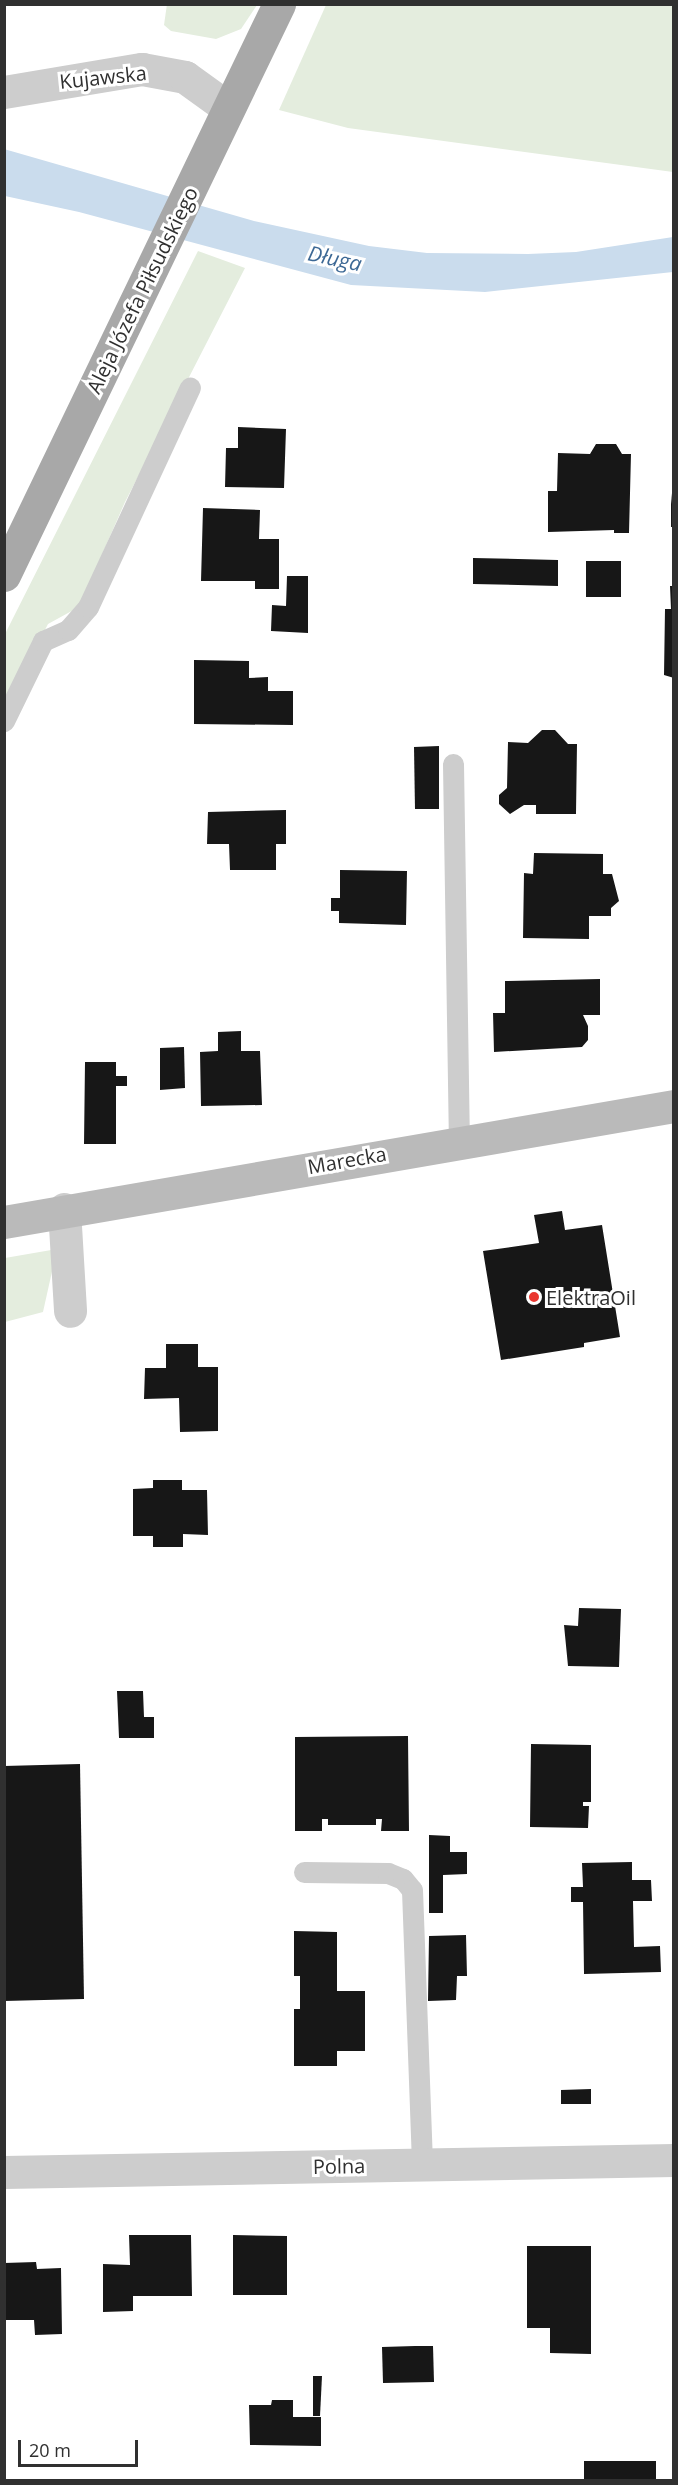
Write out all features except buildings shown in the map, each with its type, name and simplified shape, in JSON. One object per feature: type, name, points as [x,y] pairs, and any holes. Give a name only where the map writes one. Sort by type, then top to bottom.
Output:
[{"type":"main road","name":"Aleja Józefa Piłsudskiego","points":[[4,575],[279,4]]},
{"type":"street","name":"Kujawska","points":[[4,92],[142,69],[184,77],[228,108]]},
{"type":"street","name":"Marecka","points":[[10,1218],[459,1141],[674,1107]]},
{"type":"street","points":[[64,1209],[70,1311]]},
{"type":"street","name":"Polna","points":[[4,2172],[674,2160]]},
{"type":"lane","points":[[4,721],[43,641],[68,630],[88,608],[190,387]]},
{"type":"lane","points":[[453,764],[459,1141]]},
{"type":"lane","points":[[304,1872],[388,1873],[403,1879],[412,1890],[422,2165]]},
{"type":"green space","points":[[167,4],[257,5],[241,29],[216,39],[171,31],[164,25]]},
{"type":"green space","points":[[326,5],[673,5],[673,172],[348,128],[279,110]]},
{"type":"green space","points":[[198,251],[245,268],[125,502],[79,607],[48,624],[5,708],[4,636]]},
{"type":"green space","points":[[57,1249],[43,1312],[5,1322],[5,1258]]},
{"type":"water","name":"Długa","points":[[4,149],[254,221],[369,246],[427,253],[528,254],[576,252],[673,237],[673,272],[485,292],[351,285],[79,212],[5,196]]},
{"type":"place","name":"ElektraOil","points":[[534,1297]]}]
